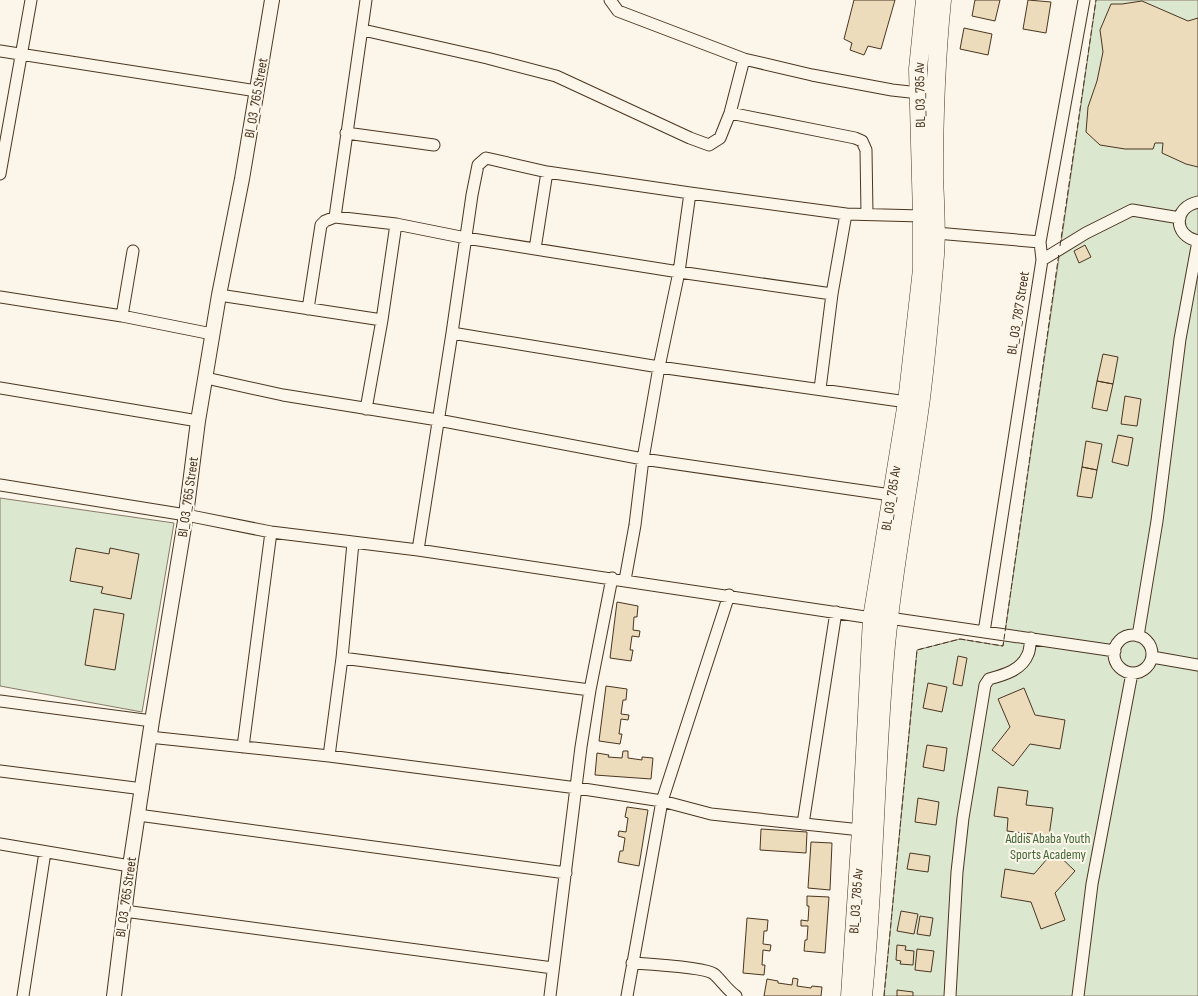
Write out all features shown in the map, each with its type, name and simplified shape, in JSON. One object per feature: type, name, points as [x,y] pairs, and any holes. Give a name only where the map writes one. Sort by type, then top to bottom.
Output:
[{"type":"main road","name":"BL_03_785 Av","points":[[850,996],[861,830],[891,495],[907,402],[922,269],[918,69],[926,0]]},
{"type":"main road","name":"BL_03_785 Av","points":[[863,996],[870,929],[880,724],[881,618],[921,396],[936,233],[934,179],[936,59],[942,0]]},
{"type":"street","points":[[0,174],[2,148],[23,54],[31,0]]},
{"type":"street","name":"Bl_03_765 Street","points":[[114,996],[130,866],[149,737],[186,515],[198,421],[272,0]]},
{"type":"street","points":[[335,217],[366,0]]},
{"type":"street","points":[[610,0],[618,11],[744,59],[812,75],[892,90],[919,93]]},
{"type":"street","name":"BL_03_787 Street","points":[[984,632],[1042,260],[1040,242],[1084,0]]},
{"type":"street","points":[[363,30],[515,64],[556,76],[709,145],[720,138],[730,113],[744,59]]},
{"type":"street","points":[[0,51],[257,91]]},
{"type":"street","points":[[730,113],[862,141],[866,150],[867,214]]},
{"type":"street","points":[[346,133],[434,145]]},
{"type":"street","points":[[418,550],[472,195],[478,166],[486,158],[547,172],[846,214],[922,216]]},
{"type":"street","points":[[536,250],[547,172]]},
{"type":"street","points":[[625,580],[635,525],[643,459],[659,367],[679,272],[690,193]]},
{"type":"street","points":[[1138,636],[1158,512],[1180,339],[1198,241],[1192,240],[1184,234],[1180,218],[1186,206],[1198,202]]},
{"type":"street","points":[[1042,260],[1086,233],[1132,210],[1180,218]]},
{"type":"street","points":[[820,389],[832,294],[846,214]]},
{"type":"street","points":[[308,309],[321,225],[335,217],[396,224],[536,250],[832,294]]},
{"type":"street","points":[[366,409],[382,320],[396,224]]},
{"type":"street","points":[[936,233],[1040,242]]},
{"type":"street","points":[[122,316],[133,251]]},
{"type":"street","points":[[219,295],[382,320]]},
{"type":"street","points":[[0,297],[122,316],[212,334]]},
{"type":"street","points":[[452,333],[659,367],[907,402]]},
{"type":"street","points":[[206,378],[283,395],[438,420],[643,459],[891,495]]},
{"type":"street","points":[[0,388],[198,421]]},
{"type":"street","points":[[0,485],[186,515],[271,532],[418,550],[1115,651]]},
{"type":"street","points":[[243,747],[271,532]]},
{"type":"street","points":[[329,756],[342,658],[353,543]]},
{"type":"street","points":[[550,996],[590,690],[612,578]]},
{"type":"street","points":[[627,996],[662,801],[729,595]]},
{"type":"street","points":[[803,824],[836,612]]},
{"type":"street","points":[[1138,636],[1143,638],[1150,646],[1152,657],[1150,664],[1145,670],[1132,674],[1126,672],[1117,664],[1115,651],[1120,641],[1126,637],[1138,636]]},
{"type":"street","points":[[950,996],[963,818],[985,685],[989,679],[1010,673],[1019,666],[1028,654],[1031,638]]},
{"type":"street","points":[[1152,657],[1198,665]]},
{"type":"street","points":[[342,658],[590,690]]},
{"type":"street","points":[[1078,996],[1092,884],[1132,674]]},
{"type":"street","points":[[0,702],[152,720]]},
{"type":"street","points":[[149,737],[329,756],[577,788],[662,801],[711,814],[861,830]]},
{"type":"street","points":[[0,772],[142,789]]},
{"type":"street","points":[[138,816],[566,873]]},
{"type":"street","points":[[0,844],[130,866]]},
{"type":"street","points":[[23,996],[46,852]]},
{"type":"street","points":[[124,912],[553,968]]},
{"type":"street","points":[[632,963],[712,972],[728,991],[736,996]]},
{"type":"green space","name":"Addis Ababa Youth Sports Academy","points":[[1096,0],[1198,0],[1198,996],[884,996],[917,650],[960,639],[1003,646]]},
{"type":"green space","points":[[0,498],[174,523],[142,712],[0,686]]},
{"type":"building","points":[[854,0],[895,0],[881,49],[868,46],[864,55],[850,50],[852,43],[844,39]]},
{"type":"building","points":[[975,0],[1000,0],[995,21],[972,16]]},
{"type":"building","points":[[1028,0],[1051,2],[1046,33],[1023,29]]},
{"type":"building","points":[[1142,1],[1188,21],[1198,18],[1198,167],[1186,164],[1162,153],[1163,143],[1155,143],[1153,149],[1125,149],[1100,145],[1086,132],[1088,107],[1097,81],[1103,52],[1100,30],[1111,4]]},
{"type":"building","points":[[964,28],[992,34],[988,55],[960,49]]},
{"type":"building","points":[[1085,245],[1091,257],[1079,263],[1074,251]]},
{"type":"building","points":[[1103,354],[1118,357],[1113,384],[1097,381]]},
{"type":"building","points":[[1097,381],[1113,384],[1107,411],[1092,408]]},
{"type":"building","points":[[1125,396],[1141,399],[1137,426],[1121,424]]},
{"type":"building","points":[[1118,435],[1133,438],[1128,466],[1112,462]]},
{"type":"building","points":[[1086,441],[1102,444],[1097,470],[1082,467]]},
{"type":"building","points":[[1082,467],[1097,470],[1092,498],[1077,496]]},
{"type":"building","points":[[76,548],[109,554],[110,548],[139,554],[131,599],[101,593],[103,587],[70,581]]},
{"type":"building","points":[[617,602],[638,606],[637,617],[634,617],[633,630],[640,631],[639,637],[632,636],[630,650],[633,650],[631,661],[610,658]]},
{"type":"building","points":[[94,609],[124,614],[115,670],[85,665]]},
{"type":"building","points":[[958,656],[967,658],[962,686],[953,684]]},
{"type":"building","points":[[928,683],[947,687],[942,712],[923,708]]},
{"type":"building","points":[[606,686],[627,689],[626,700],[623,700],[621,714],[629,715],[628,720],[621,719],[619,734],[622,734],[620,744],[599,741]]},
{"type":"building","points":[[1024,688],[1035,715],[1065,720],[1060,749],[1030,744],[1013,766],[992,750],[1010,727],[998,699]]},
{"type":"building","points":[[927,745],[947,748],[944,771],[923,767]]},
{"type":"building","points":[[623,751],[628,751],[628,758],[642,760],[642,757],[653,758],[651,779],[595,775],[597,753],[609,755],[608,757],[622,758]]},
{"type":"building","points":[[998,787],[1028,791],[1026,805],[1053,808],[1049,836],[1007,831],[1008,818],[994,816]]},
{"type":"building","points":[[918,798],[939,802],[936,825],[915,822]]},
{"type":"building","points":[[627,807],[648,810],[639,866],[618,862],[620,851],[623,851],[625,838],[618,836],[619,831],[626,832],[628,818],[625,817]]},
{"type":"building","points":[[761,829],[807,832],[806,853],[760,850]]},
{"type":"building","points":[[811,842],[832,843],[830,890],[808,888]]},
{"type":"building","points":[[1054,851],[1075,871],[1055,893],[1065,920],[1041,929],[1031,902],[1001,897],[1005,869],[1034,874]]},
{"type":"building","points":[[910,853],[930,856],[928,872],[907,869]]},
{"type":"building","points":[[807,896],[829,897],[825,953],[804,951],[808,926],[801,926],[801,920],[808,921],[809,906],[807,906]]},
{"type":"building","points":[[901,911],[918,914],[914,934],[897,931]]},
{"type":"building","points":[[920,916],[933,918],[930,936],[917,934]]},
{"type":"building","points":[[747,918],[768,920],[767,931],[764,931],[763,944],[771,945],[770,951],[763,950],[762,965],[765,965],[764,975],[743,973]]},
{"type":"building","points":[[897,945],[906,946],[905,950],[914,951],[913,965],[900,964],[901,961],[896,960]]},
{"type":"building","points":[[917,949],[934,951],[931,972],[915,970]]},
{"type":"building","points":[[793,978],[798,979],[797,986],[822,987],[821,996],[764,996],[767,979],[792,985]]},
{"type":"building","points":[[897,990],[913,992],[913,996],[897,996]]},
{"type":"fence","points":[[1060,246],[1096,0]]},
{"type":"fence","points":[[884,996],[917,650],[960,639],[1003,646],[1059,253]]}]
